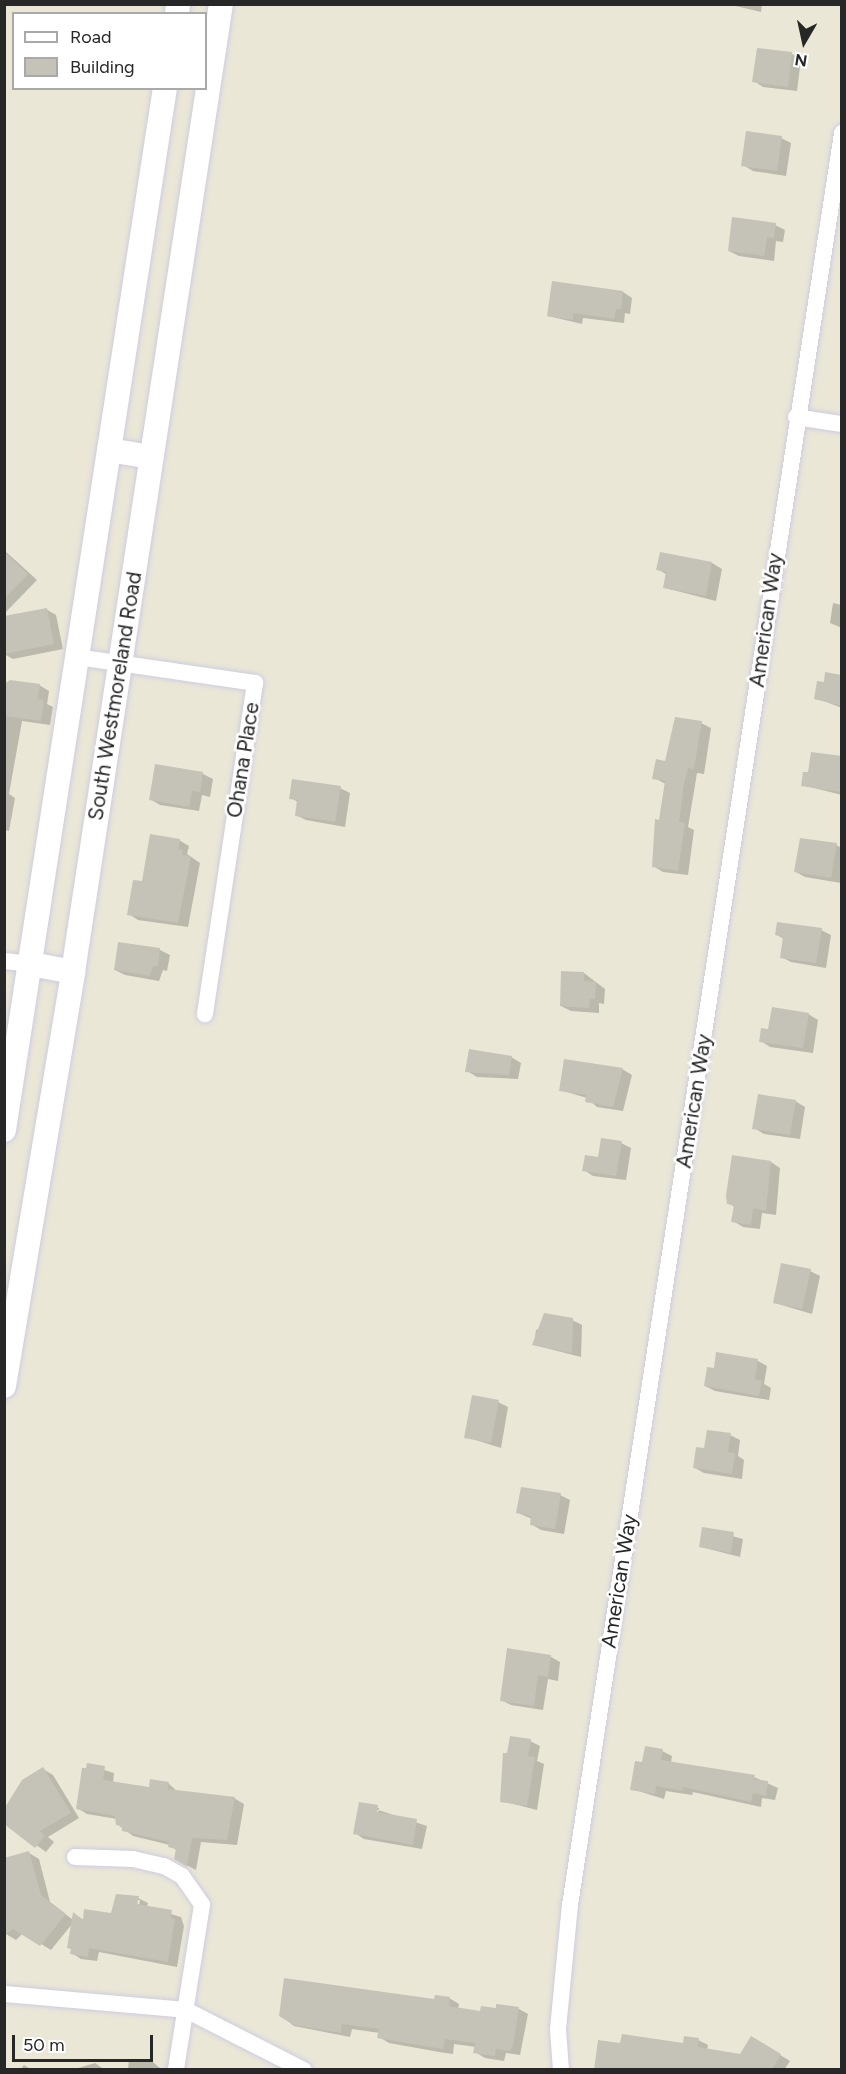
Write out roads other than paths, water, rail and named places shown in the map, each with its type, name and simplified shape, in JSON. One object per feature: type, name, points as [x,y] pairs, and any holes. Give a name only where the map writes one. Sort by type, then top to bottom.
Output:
[{"type":"main road","name":"South Westmoreland Road","points":[[4,1386],[73,972],[221,4]]},
{"type":"main road","name":"South Westmoreland Road","points":[[4,1130],[165,90]]},
{"type":"main road","points":[[109,450],[151,457]]},
{"type":"main road","points":[[30,964],[73,972]]},
{"type":"street","name":"American Way","points":[[561,2070],[558,2029],[570,1905],[796,417],[842,133]]},
{"type":"street","points":[[796,417],[842,424]]},
{"type":"street","name":"Ohana Place","points":[[77,657],[255,683],[205,1014]]},
{"type":"street","points":[[4,961],[30,964]]},
{"type":"street","points":[[75,1857],[133,1859],[164,1866],[182,1876],[202,1905],[176,2070]]},
{"type":"street","points":[[4,1994],[186,2010],[304,2070]]}]
